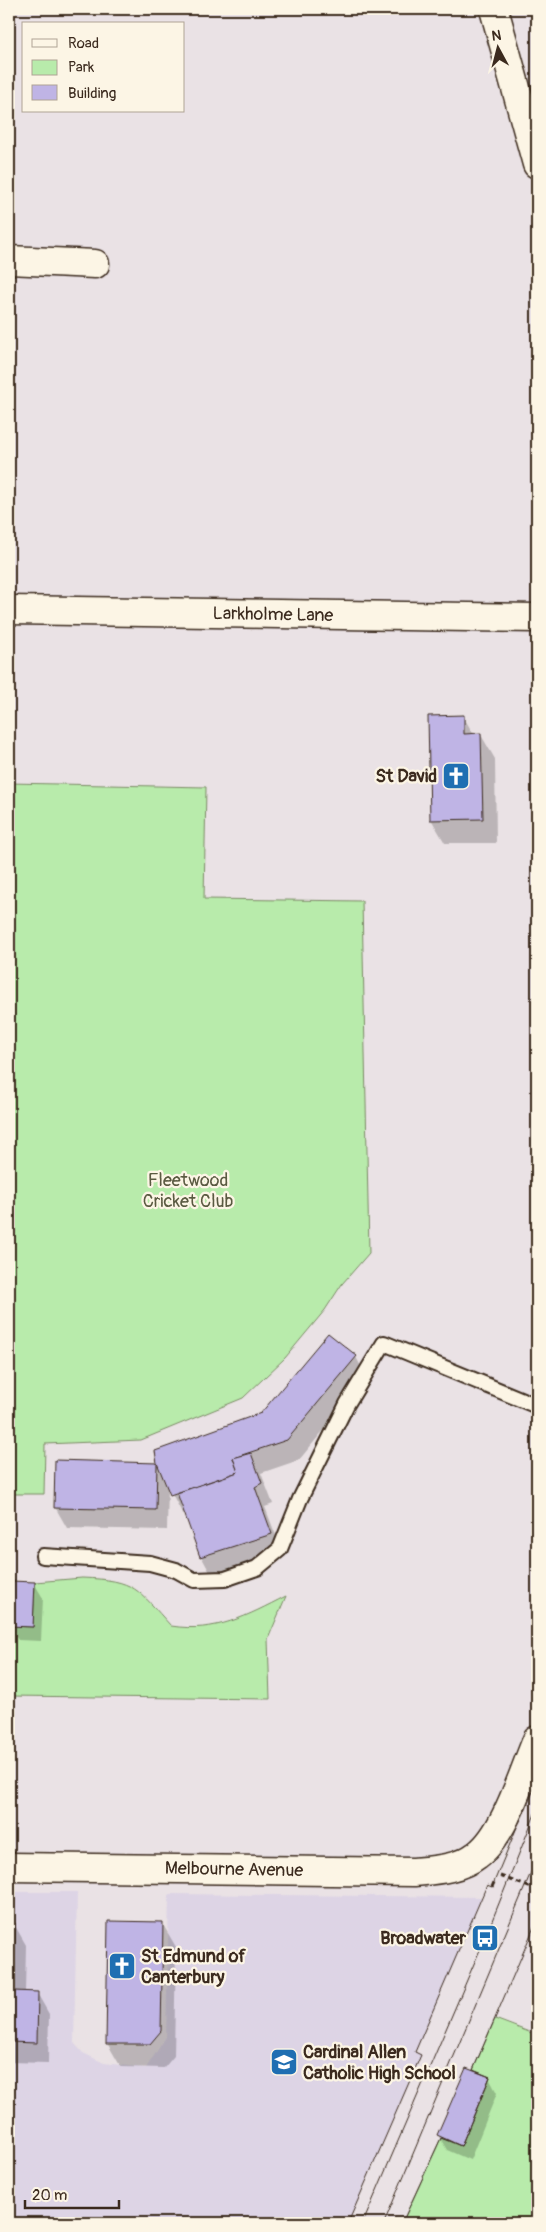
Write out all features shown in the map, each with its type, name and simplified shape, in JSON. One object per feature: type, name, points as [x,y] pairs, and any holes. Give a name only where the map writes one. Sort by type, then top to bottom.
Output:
[{"type":"street","points":[[494,9],[537,164]]},
{"type":"street","points":[[9,260],[96,264]]},
{"type":"street","name":"Larkholme Lane","points":[[9,610],[537,618]]},
{"type":"street","points":[[468,1860],[489,1844],[500,1829],[537,1740]]},
{"type":"street","name":"Melbourne Avenue","points":[[9,1867],[414,1872],[438,1870],[468,1860]]},
{"type":"lane","points":[[43,1556],[150,1563],[176,1570],[194,1580],[225,1579],[257,1568],[280,1550],[300,1499],[339,1422],[384,1343],[537,1406]]},
{"type":"path","points":[[468,1860],[497,1875],[537,1890]]},
{"type":"shaded area","name":"Cardinal Allen Catholic High School","points":[[9,1892],[77,1892],[74,2043],[83,2053],[104,2063],[146,2068],[166,2037],[169,1894],[482,1897],[415,2052],[421,2055],[348,2223],[9,2223]]},
{"type":"green space","name":"Fleetwood Cricket Club","points":[[9,783],[206,787],[204,899],[362,901],[369,1253],[342,1284],[325,1310],[285,1358],[243,1398],[141,1440],[45,1444],[44,1494],[9,1494]]},
{"type":"green space","points":[[82,1578],[125,1584],[142,1595],[171,1626],[187,1628],[217,1625],[231,1621],[286,1596],[268,1639],[270,1699],[9,1696],[9,1626],[33,1627],[35,1582]]},
{"type":"green space","points":[[495,2019],[537,2035],[537,2223],[402,2223],[441,2138],[461,2145],[489,2077],[473,2070]]},
{"type":"building","name":"St David","points":[[464,715],[464,734],[481,733],[483,819],[430,820],[428,716]]},
{"type":"building","points":[[328,1333],[357,1356],[287,1440],[233,1458],[238,1472],[170,1495],[157,1463],[155,1451],[261,1413]]},
{"type":"building","points":[[251,1453],[262,1483],[255,1487],[272,1534],[200,1557],[177,1493],[238,1472],[233,1458]]},
{"type":"building","points":[[55,1460],[157,1463],[156,1510],[54,1508]]},
{"type":"building","points":[[10,1581],[35,1582],[33,1627],[9,1626]]},
{"type":"building","points":[[108,1921],[163,1922],[161,2031],[150,2044],[106,2044]]},
{"type":"building","points":[[9,1923],[15,1923],[14,1991],[38,1992],[37,2043],[9,2042]]},
{"type":"building","points":[[466,2068],[490,2077],[461,2146],[437,2135]]},
{"type":"tram line","points":[[348,2223],[421,2055],[415,2052],[487,1885],[492,1887],[537,1779]]},
{"type":"tram line","points":[[363,2223],[485,1938],[537,1809]]},
{"type":"tram line","points":[[384,2223],[537,1858]]},
{"type":"tram line","points":[[402,2223],[441,2138],[461,2146],[490,2077],[473,2070],[537,1920]]},
{"type":"place","name":"St David","points":[[456,776]]},
{"type":"place","name":"Broadwater","points":[[485,1938]]},
{"type":"place","name":"St Edmund of Canterbury","points":[[122,1966]]},
{"type":"place","name":"Cardinal Allen Catholic High School","points":[[284,2062]]}]
